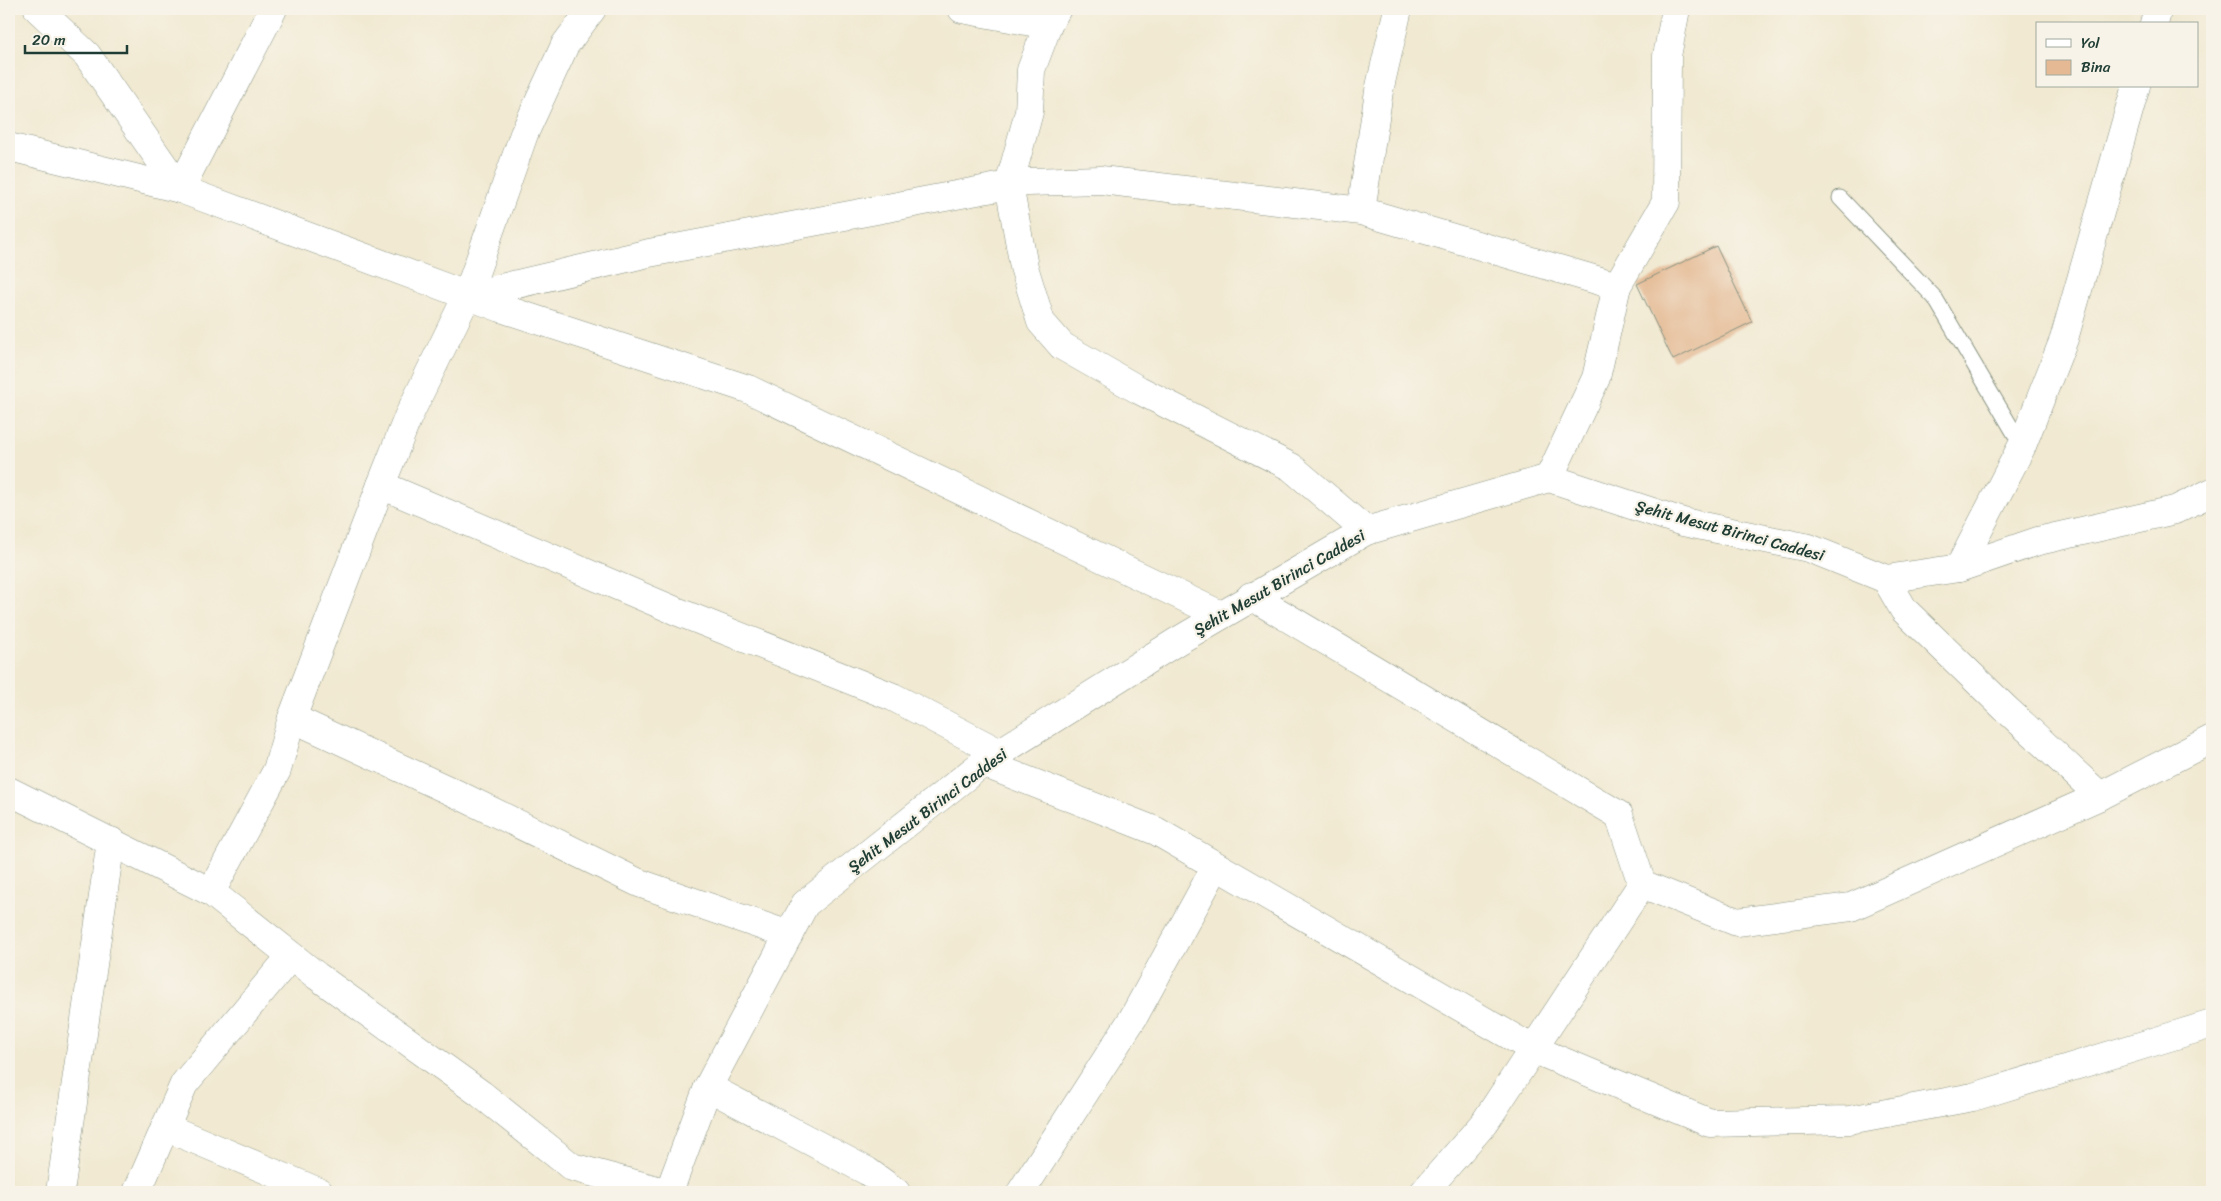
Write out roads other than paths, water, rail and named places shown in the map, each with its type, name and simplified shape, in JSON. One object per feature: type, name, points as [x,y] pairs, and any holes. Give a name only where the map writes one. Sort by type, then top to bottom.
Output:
[{"type":"street","points":[[38,9],[86,55],[180,189]]},
{"type":"street","points":[[180,189],[273,9]]},
{"type":"street","points":[[211,892],[277,770],[292,718],[381,485],[408,417],[467,296],[524,134],[565,45],[592,9]]},
{"type":"street","points":[[962,9],[1052,17],[1031,70],[1029,112],[1010,185],[1024,267],[1041,322],[1062,346],[1139,390],[1291,467],[1366,532]]},
{"type":"street","points":[[1361,211],[1379,91],[1398,9]]},
{"type":"street","points":[[1549,478],[1596,378],[1616,286],[1666,202],[1666,56],[1676,9]]},
{"type":"street","points":[[2155,22],[2158,9]]},
{"type":"street","points":[[1959,568],[2022,446],[2064,339],[2135,88]]},
{"type":"street","points":[[9,147],[180,189],[467,296],[748,389],[1220,615]]},
{"type":"street","points":[[467,296],[648,253],[1010,185],[1027,182],[1101,180],[1361,211],[1616,286]]},
{"type":"street","name":"Şehit Mesut Birinci Caddesi","points":[[669,1192],[708,1087],[805,904],[992,758],[1251,596],[1366,532],[1549,478],[1683,522],[1809,548],[1886,579]]},
{"type":"street","points":[[381,485],[676,611],[893,698],[992,758],[1156,831],[1533,1049],[1710,1123],[1849,1120],[1973,1097],[2212,1024]]},
{"type":"street","points":[[2100,796],[2005,708],[1904,610],[1886,579],[1959,568],[2038,541],[2175,510],[2212,492]]},
{"type":"street","points":[[1251,596],[1619,815],[1642,884],[1738,922],[1851,906],[2100,796],[2212,739]]},
{"type":"street","points":[[292,718],[459,795],[639,883],[789,935]]},
{"type":"street","points":[[9,791],[211,892],[291,956],[481,1094],[572,1167],[665,1192]]},
{"type":"street","points":[[60,1192],[112,842]]},
{"type":"street","points":[[1021,1192],[1133,1018],[1216,866]]},
{"type":"street","points":[[1424,1192],[1485,1122],[1642,884]]},
{"type":"street","points":[[137,1192],[184,1084],[291,956]]},
{"type":"street","points":[[708,1087],[868,1171],[896,1192]]},
{"type":"street","points":[[165,1127],[319,1192]]},
{"type":"lane","points":[[1840,198],[1935,298],[2022,446]]}]
